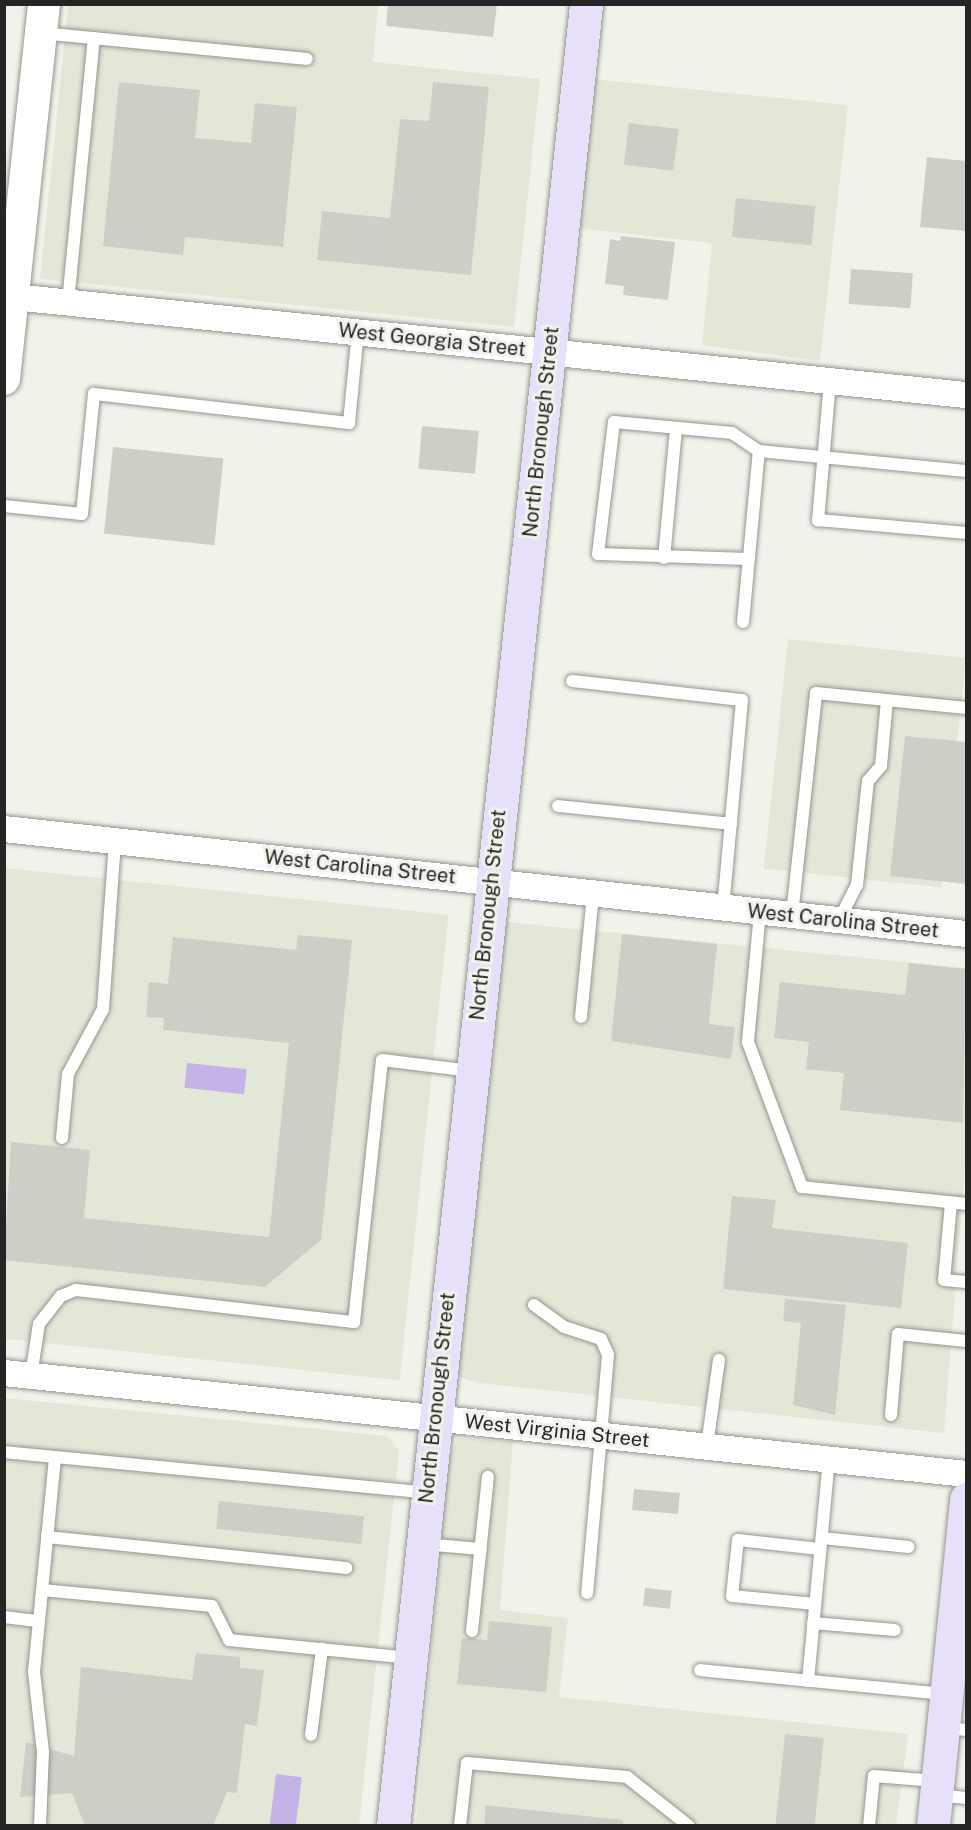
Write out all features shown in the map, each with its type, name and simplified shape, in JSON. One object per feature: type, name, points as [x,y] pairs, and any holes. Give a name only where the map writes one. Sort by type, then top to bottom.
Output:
[{"type":"main road","name":"North Bronough Street","points":[[393,1826],[491,880],[586,4]]},
{"type":"main road","points":[[943,1800],[955,1729],[946,1694],[960,1627],[966,1499]]},
{"type":"street","points":[[4,379],[9,296],[43,19]]},
{"type":"street","name":"West Georgia Street","points":[[9,296],[966,395]]},
{"type":"street","name":"West Carolina Street","points":[[4,829],[491,880],[593,894],[966,934]]},
{"type":"street","name":"West Virginia Street","points":[[4,1373],[966,1474]]},
{"type":"lane","points":[[43,19],[94,38],[306,59]]},
{"type":"lane","points":[[68,302],[94,38]]},
{"type":"lane","points":[[4,506],[82,514],[94,394],[349,423],[358,332]]},
{"type":"lane","points":[[830,381],[818,520],[966,533]]},
{"type":"lane","points":[[749,559],[664,558],[598,554],[614,422],[732,433],[759,451],[966,471]]},
{"type":"lane","points":[[664,558],[676,429]]},
{"type":"lane","points":[[743,622],[759,451]]},
{"type":"lane","points":[[572,681],[742,700],[723,908]]},
{"type":"lane","points":[[792,915],[816,693],[966,708]]},
{"type":"lane","points":[[839,920],[857,885],[868,781],[881,766],[887,700]]},
{"type":"lane","points":[[558,806],[731,824]]},
{"type":"lane","points":[[62,1138],[68,1074],[86,1048],[103,1009],[115,841]]},
{"type":"lane","points":[[581,1017],[593,894]]},
{"type":"lane","points":[[760,912],[748,1042],[802,1187],[966,1204]]},
{"type":"lane","points":[[32,1376],[39,1324],[62,1296],[76,1290],[354,1322],[382,1060],[471,1071]]},
{"type":"lane","points":[[951,1203],[944,1280],[966,1282]]},
{"type":"lane","points":[[534,1305],[564,1327],[601,1339],[608,1355],[599,1435],[587,1593]]},
{"type":"lane","points":[[891,1415],[898,1334],[966,1341]]},
{"type":"lane","points":[[707,1446],[719,1360]]},
{"type":"lane","points":[[4,1452],[427,1493]]},
{"type":"lane","points":[[35,1823],[43,1752],[34,1672],[55,1457]]},
{"type":"lane","points":[[808,1681],[829,1459]]},
{"type":"lane","points":[[472,1631],[488,1477]]},
{"type":"lane","points":[[47,1537],[346,1568]]},
{"type":"lane","points":[[815,1604],[732,1596],[738,1540],[909,1547]]},
{"type":"lane","points":[[422,1544],[481,1550]]},
{"type":"lane","points":[[42,1590],[212,1606],[229,1640],[410,1658]]},
{"type":"lane","points":[[4,1617],[39,1621]]},
{"type":"lane","points":[[813,1623],[895,1630]]},
{"type":"lane","points":[[311,1735],[322,1649]]},
{"type":"lane","points":[[700,1670],[946,1694]]},
{"type":"lane","points":[[460,1826],[467,1763],[627,1777],[689,1826]]},
{"type":"lane","points":[[869,1826],[874,1776],[943,1800]]},
{"type":"shaded area","points":[[68,5],[378,5],[373,62],[540,79],[514,327],[40,279]]},
{"type":"shaded area","points":[[591,79],[848,105],[820,361],[702,345],[712,243],[575,228]]},
{"type":"shaded area","points":[[788,639],[966,658],[942,887],[764,869]]},
{"type":"shaded area","points":[[4,868],[449,915],[400,1380],[4,1339]]},
{"type":"shaded area","points":[[505,922],[966,968],[966,1153],[944,1433],[479,1383],[457,1376]]},
{"type":"shaded area","points":[[187,1063],[247,1069],[244,1094],[184,1088]]},
{"type":"shaded area","points":[[4,1398],[387,1436],[399,1451],[359,1825],[5,1825]]},
{"type":"shaded area","points":[[458,1438],[513,1442],[500,1610],[568,1618],[559,1697],[908,1734],[896,1825],[416,1826],[448,1460]]},
{"type":"shaded area","points":[[276,1774],[302,1777],[296,1826],[270,1825]]},
{"type":"building","points":[[388,4],[497,4],[493,37],[386,26]]},
{"type":"building","points":[[119,82],[200,90],[195,138],[251,143],[255,103],[297,107],[283,247],[185,237],[183,255],[103,246]]},
{"type":"building","points":[[433,82],[489,87],[471,275],[317,260],[322,211],[390,218],[400,119],[429,121]]},
{"type":"building","points":[[629,123],[679,129],[674,171],[624,165]]},
{"type":"building","points":[[927,157],[966,161],[966,231],[920,227]]},
{"type":"building","points":[[736,198],[816,206],[811,245],[732,237]]},
{"type":"building","points":[[621,236],[675,242],[668,300],[623,295],[624,286],[605,284],[610,239],[620,241]]},
{"type":"building","points":[[851,269],[913,273],[910,308],[849,304]]},
{"type":"building","points":[[422,426],[479,431],[475,474],[418,469]]},
{"type":"building","points":[[113,447],[223,459],[214,545],[104,534]]},
{"type":"building","points":[[905,736],[966,742],[966,884],[890,876]]},
{"type":"building","points":[[622,934],[717,944],[709,1024],[735,1027],[731,1059],[611,1041]]},
{"type":"building","points":[[298,935],[352,940],[321,1240],[265,1287],[4,1260],[11,1142],[90,1150],[84,1218],[269,1237],[289,1043],[163,1030],[164,1018],[146,1017],[149,982],[168,984],[173,937],[296,950]]},
{"type":"building","points":[[909,963],[966,969],[963,1123],[840,1110],[844,1073],[806,1069],[809,1042],[774,1038],[780,982],[905,995]]},
{"type":"building","points":[[732,1196],[776,1200],[772,1228],[908,1243],[901,1308],[723,1289]]},
{"type":"building","points":[[785,1299],[846,1305],[835,1415],[793,1405],[801,1323],[783,1321]]},
{"type":"building","points":[[634,1489],[680,1493],[678,1514],[632,1510]]},
{"type":"building","points":[[219,1501],[364,1516],[361,1544],[216,1529]]},
{"type":"building","points":[[645,1588],[672,1591],[670,1609],[643,1606]]},
{"type":"building","points":[[489,1621],[552,1627],[546,1692],[457,1684],[462,1638],[487,1640]]},
{"type":"building","points":[[196,1653],[240,1657],[240,1668],[264,1670],[257,1726],[245,1724],[237,1793],[227,1792],[213,1826],[85,1826],[72,1793],[20,1797],[26,1742],[74,1756],[81,1667],[192,1680]]},
{"type":"building","points":[[785,1734],[824,1738],[815,1826],[775,1826]]},
{"type":"building","points":[[486,1805],[623,1820],[623,1826],[484,1826]]}]
